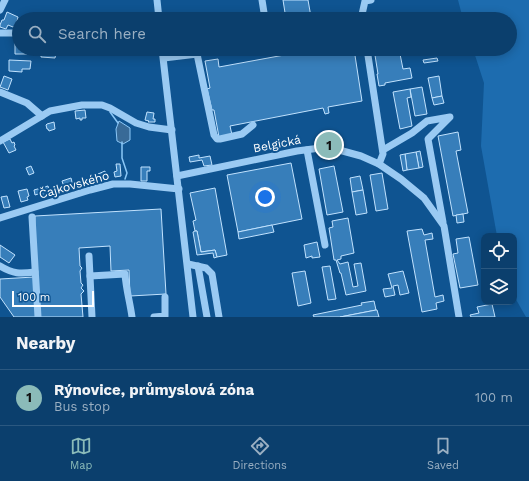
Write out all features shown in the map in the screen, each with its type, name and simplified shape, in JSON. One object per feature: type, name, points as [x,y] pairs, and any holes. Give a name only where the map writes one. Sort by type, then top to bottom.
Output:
[{"type":"street","points":[[0,10],[5,0]]},
{"type":"street","points":[[157,0],[158,12]]},
{"type":"street","points":[[262,0],[264,12]]},
{"type":"street","points":[[363,12],[365,1],[371,0]]},
{"type":"street","points":[[0,33],[12,33]]},
{"type":"street","points":[[180,56],[164,58],[194,317]]},
{"type":"street","points":[[197,56],[214,135],[217,139],[242,134],[253,126]]},
{"type":"street","points":[[368,56],[383,154],[379,164]]},
{"type":"street","points":[[0,92],[27,104],[42,116]]},
{"type":"street","points":[[0,141],[50,111],[82,105],[102,105],[115,110],[136,123],[149,127],[172,130]]},
{"type":"street","points":[[382,150],[412,133],[427,121],[450,117],[428,139],[444,226]]},
{"type":"street","name":"Belgická","points":[[177,176],[328,147],[361,156],[379,164],[401,179],[424,198],[444,226],[459,317]]},
{"type":"street","points":[[307,150],[325,245]]},
{"type":"street","name":"Čajkovského","points":[[0,218],[113,184],[130,184],[179,189]]},
{"type":"street","points":[[32,217],[38,317]]},
{"type":"street","points":[[89,256],[92,317]]},
{"type":"street","points":[[188,264],[206,268],[212,274],[219,317]]},
{"type":"street","points":[[0,266],[16,273],[35,272]]},
{"type":"street","points":[[198,266],[206,317]]},
{"type":"street","points":[[90,276],[125,274],[126,293],[130,302],[132,317]]},
{"type":"street","points":[[154,317],[165,316],[165,297]]},
{"type":"shaded area","points":[[458,0],[529,0],[529,317],[526,317],[517,301],[517,233],[496,233],[481,146],[484,83],[475,56],[517,56],[517,12],[461,12]]},
{"type":"shaded area","points":[[119,121],[130,128],[130,140],[123,144],[117,141],[116,129]]},
{"type":"building","points":[[283,0],[308,0],[310,12],[285,12]]},
{"type":"building","points":[[7,12],[12,14],[12,27],[8,25],[6,29],[0,27],[2,20],[4,20]]},
{"type":"building","points":[[41,56],[55,56],[55,58]]},
{"type":"building","points":[[279,56],[355,56],[362,101],[328,107],[329,113],[325,114],[323,108],[230,126],[232,135],[219,137],[214,110],[212,110],[207,89],[210,88],[205,61],[218,59],[219,67]]},
{"type":"building","points":[[375,56],[400,56],[403,69],[410,68],[412,78],[385,83],[385,85],[379,86]]},
{"type":"building","points":[[437,58],[438,61],[424,63],[423,60]]},
{"type":"building","points":[[9,60],[31,61],[30,69],[22,69],[22,72],[9,71]]},
{"type":"building","points":[[4,76],[12,79],[8,90],[0,87]]},
{"type":"building","points":[[439,76],[442,96],[432,98],[428,78]]},
{"type":"building","points":[[422,87],[427,114],[415,116],[410,89]]},
{"type":"building","points":[[410,89],[411,97],[407,98],[412,126],[400,129],[393,92]]},
{"type":"building","points":[[442,96],[444,103],[434,105],[432,98]]},
{"type":"building","points":[[85,110],[86,118],[82,118],[82,120],[80,120],[80,118],[76,119],[75,111]]},
{"type":"building","points":[[147,112],[154,113],[153,119],[155,119],[155,122],[148,122],[149,121],[145,120]]},
{"type":"building","points":[[54,122],[55,129],[49,131],[46,125]]},
{"type":"building","points":[[458,132],[461,150],[456,151],[468,213],[453,216],[438,136]]},
{"type":"building","points":[[10,139],[12,143],[14,142],[16,150],[9,153],[3,142]]},
{"type":"building","points":[[420,151],[423,167],[419,168],[416,152]]},
{"type":"building","points":[[416,152],[419,168],[407,170],[405,154]]},
{"type":"building","points":[[405,154],[407,170],[403,171],[400,155]]},
{"type":"building","points":[[199,155],[199,158],[210,156],[212,165],[204,166],[202,160],[190,162],[189,157]]},
{"type":"building","points":[[291,163],[302,219],[238,232],[227,175]]},
{"type":"building","points":[[116,164],[120,164],[121,176],[115,177],[114,172],[117,171]]},
{"type":"building","points":[[31,166],[34,173],[29,175],[26,168]]},
{"type":"building","points":[[334,166],[343,212],[327,215],[319,169]]},
{"type":"building","points":[[141,167],[150,167],[150,171],[147,171],[147,181],[141,181]]},
{"type":"building","points":[[105,171],[107,179],[102,182],[102,180],[100,181],[98,174]]},
{"type":"building","points":[[382,173],[388,209],[376,211],[370,175]]},
{"type":"building","points":[[360,176],[363,190],[352,192],[350,178]]},
{"type":"building","points":[[71,178],[73,186],[65,190],[62,181]]},
{"type":"building","points":[[48,186],[49,195],[43,196],[42,193],[35,195],[34,190]]},
{"type":"building","points":[[215,188],[227,255],[217,257],[215,250],[201,252],[197,231],[195,231],[193,221],[196,220],[190,193]]},
{"type":"building","points":[[27,189],[29,196],[27,197],[28,200],[21,202],[18,191]]},
{"type":"building","points":[[363,190],[367,213],[356,215],[352,192]]},
{"type":"building","points":[[7,196],[10,207],[4,208],[1,197]]},
{"type":"building","points":[[161,209],[166,294],[130,296],[129,270],[111,271],[110,246],[79,248],[80,266],[82,268],[80,271],[81,283],[83,285],[81,288],[84,291],[81,294],[83,317],[14,317],[0,297],[0,279],[34,277],[35,216]]},
{"type":"building","points":[[463,214],[464,222],[457,223],[456,215]]},
{"type":"building","points":[[348,218],[354,253],[341,256],[341,259],[337,260],[340,264],[348,262],[353,287],[358,286],[354,264],[361,263],[366,291],[346,295],[341,273],[336,260],[334,260],[329,228],[333,227],[332,221]]},
{"type":"building","points":[[272,225],[274,232],[239,239],[238,232]]},
{"type":"building","points":[[422,229],[424,235],[432,233],[433,239],[425,240],[435,297],[443,295],[444,301],[436,303],[437,309],[422,312],[407,231]]},
{"type":"building","points":[[197,231],[201,252],[215,250],[217,257],[214,258],[213,253],[197,255],[193,232]]},
{"type":"building","points":[[469,237],[478,285],[460,288],[453,254],[458,253],[456,239]]},
{"type":"building","points":[[317,242],[320,257],[312,258],[312,256],[306,258],[304,245]]},
{"type":"building","points":[[0,245],[15,255],[9,263],[0,257]]},
{"type":"building","points":[[330,266],[336,299],[328,300],[322,267]]},
{"type":"building","points":[[305,271],[311,303],[298,306],[292,273]]},
{"type":"building","points":[[403,271],[409,293],[400,295],[398,285],[393,286],[395,295],[385,297],[383,289],[392,288],[388,274]]},
{"type":"building","points":[[374,301],[376,310],[340,317],[314,317],[313,315],[362,305],[361,303]]},
{"type":"building","points":[[492,305],[495,317],[471,317],[470,315],[479,313],[477,307]]},
{"type":"building","points":[[377,310],[379,317],[340,317]]},
{"type":"waterway","points":[[110,112],[118,123]]},
{"type":"waterway","points":[[122,142],[122,158],[127,173],[125,179]]},
{"type":"place","name":"Rýnovice, průmyslová zóna","points":[[329,145]]}]
